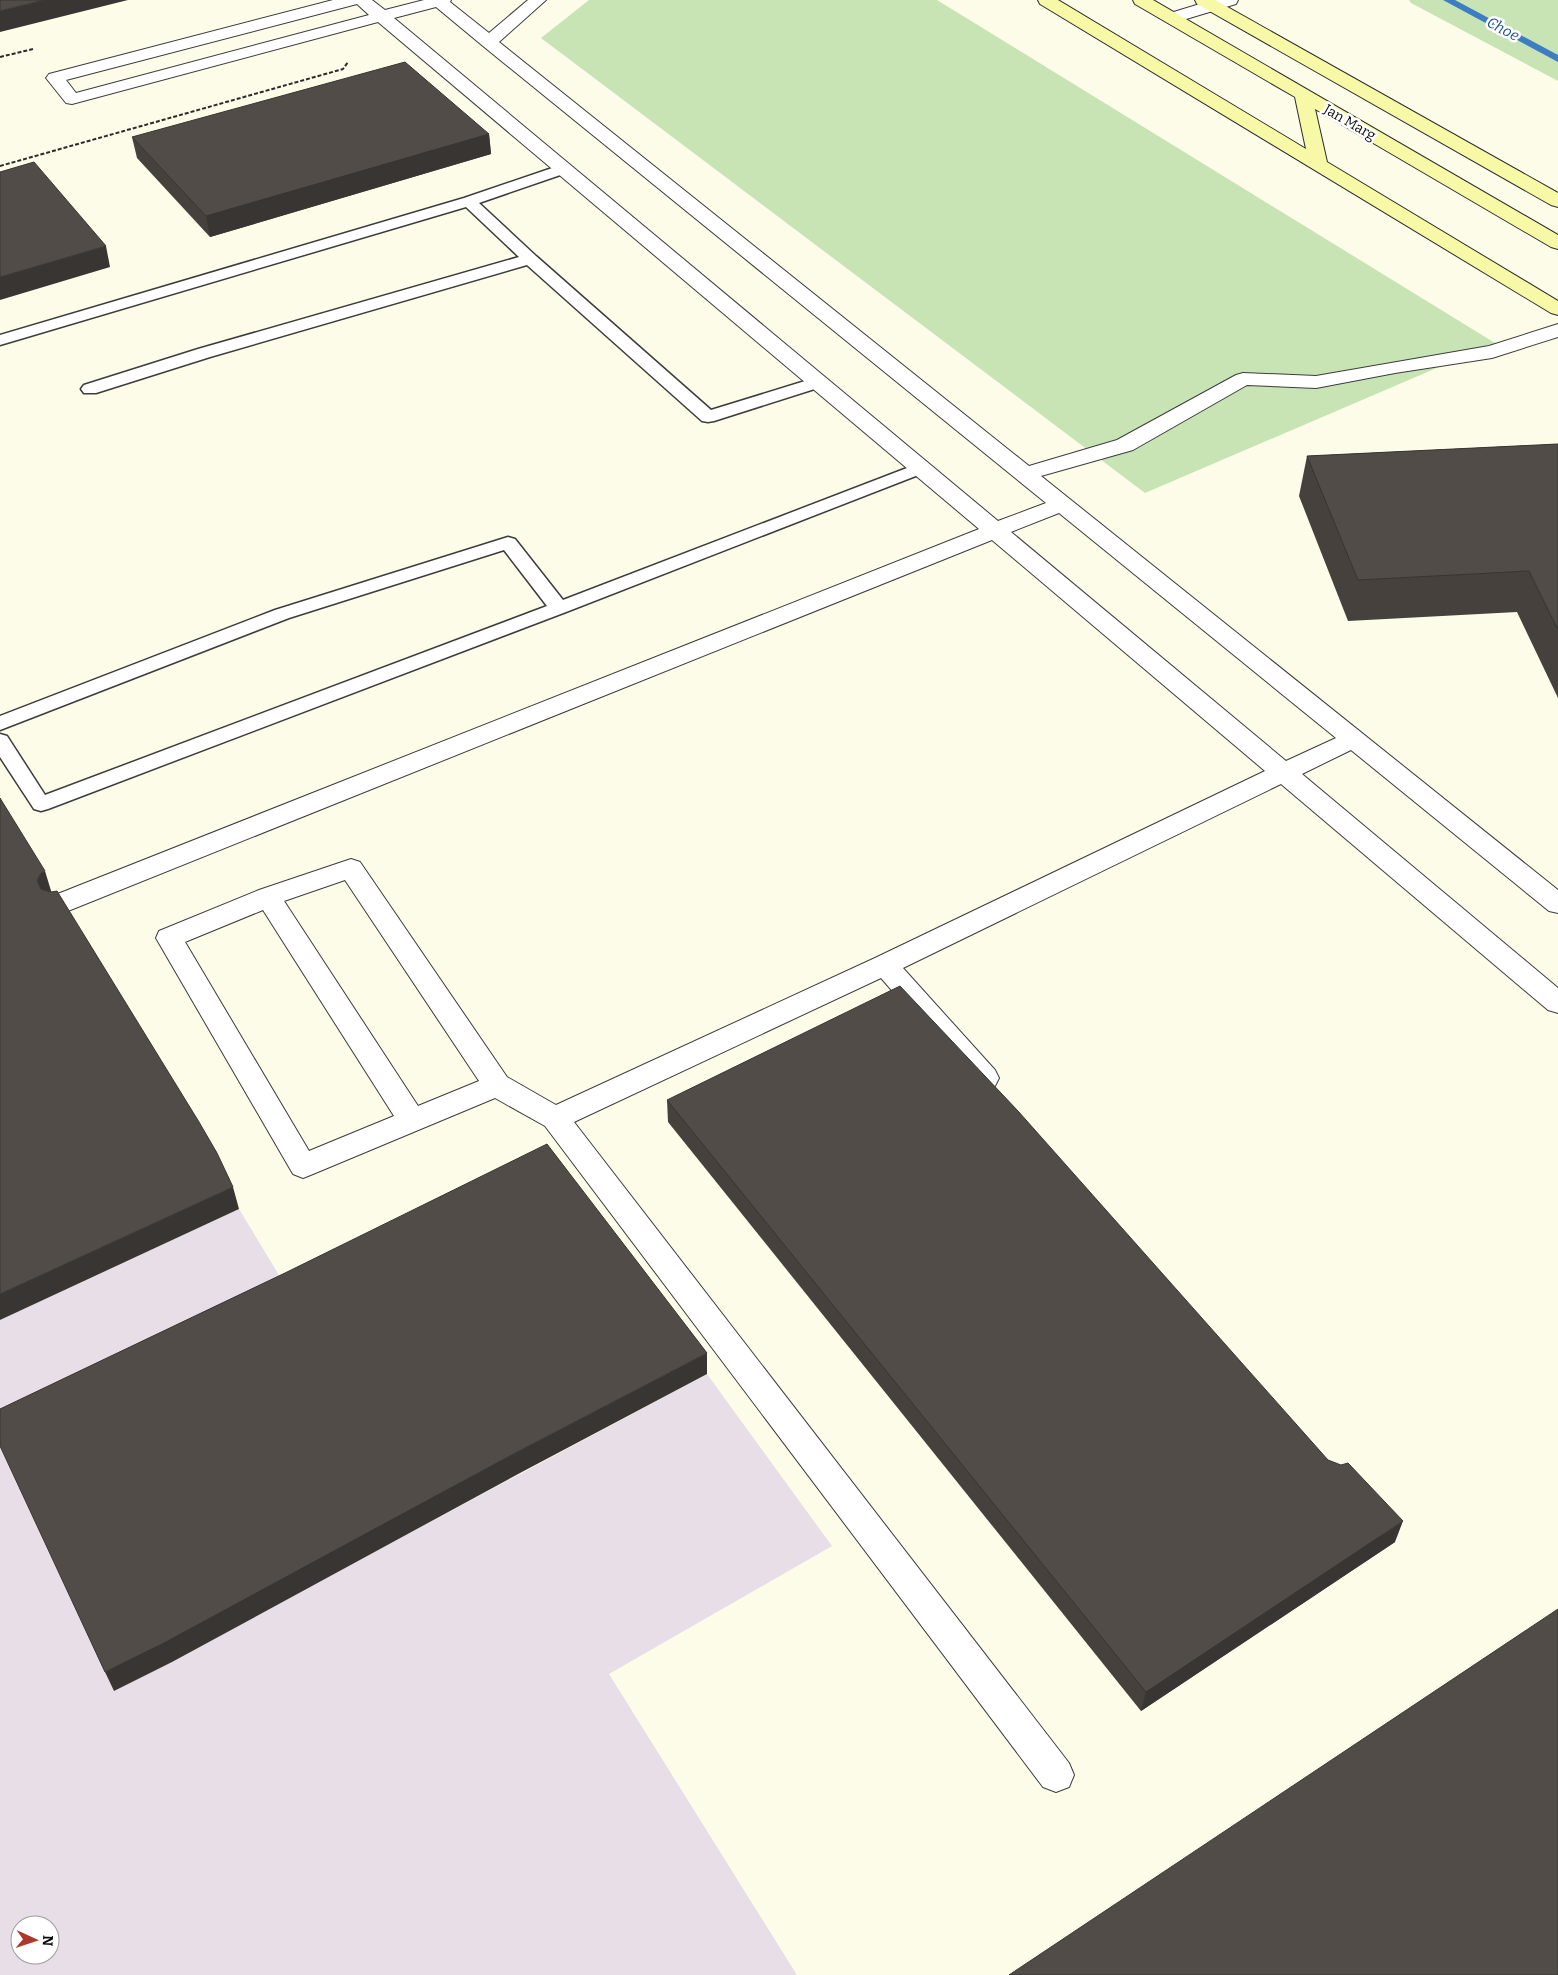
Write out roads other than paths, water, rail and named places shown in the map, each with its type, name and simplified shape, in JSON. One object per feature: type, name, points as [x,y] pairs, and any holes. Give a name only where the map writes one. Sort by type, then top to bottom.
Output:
[{"type":"main road","points":[[1046,0],[1558,309]]},
{"type":"main road","name":"Jan Marg","points":[[1141,0],[1558,243]]},
{"type":"main road","points":[[1208,3],[1558,201]]},
{"type":"main road","points":[[1302,94],[1318,164]]},
{"type":"street","points":[[352,0],[55,78],[72,99],[440,0],[489,42],[1558,904]]},
{"type":"street","points":[[362,0],[1558,1003]]},
{"type":"street","points":[[489,42],[538,0]]},
{"type":"street","points":[[1173,18],[1208,3],[1230,0]]},
{"type":"street","points":[[1025,474],[1125,445],[1243,379],[1316,382],[1394,367],[1492,352],[1558,330]]},
{"type":"street","points":[[59,904],[1062,504]]},
{"type":"street","points":[[555,1118],[885,965],[1354,740]]},
{"type":"street","points":[[497,1085],[303,1166],[168,938],[268,897],[351,868],[497,1085],[555,1118],[1056,1775]]},
{"type":"street","points":[[268,897],[412,1120]]},
{"type":"street","points":[[885,965],[1004,1099]]},
{"type":"lane","points":[[0,340],[469,201],[564,169]]},
{"type":"lane","points":[[469,201],[530,259],[708,417],[818,382]]},
{"type":"lane","points":[[90,389],[204,353],[530,259]]},
{"type":"lane","points":[[0,741],[41,804],[559,608],[920,468]]},
{"type":"lane","points":[[0,723],[282,614],[508,543],[559,608]]},
{"type":"waterway","name":"Choe","points":[[1448,0],[1558,59]]}]
